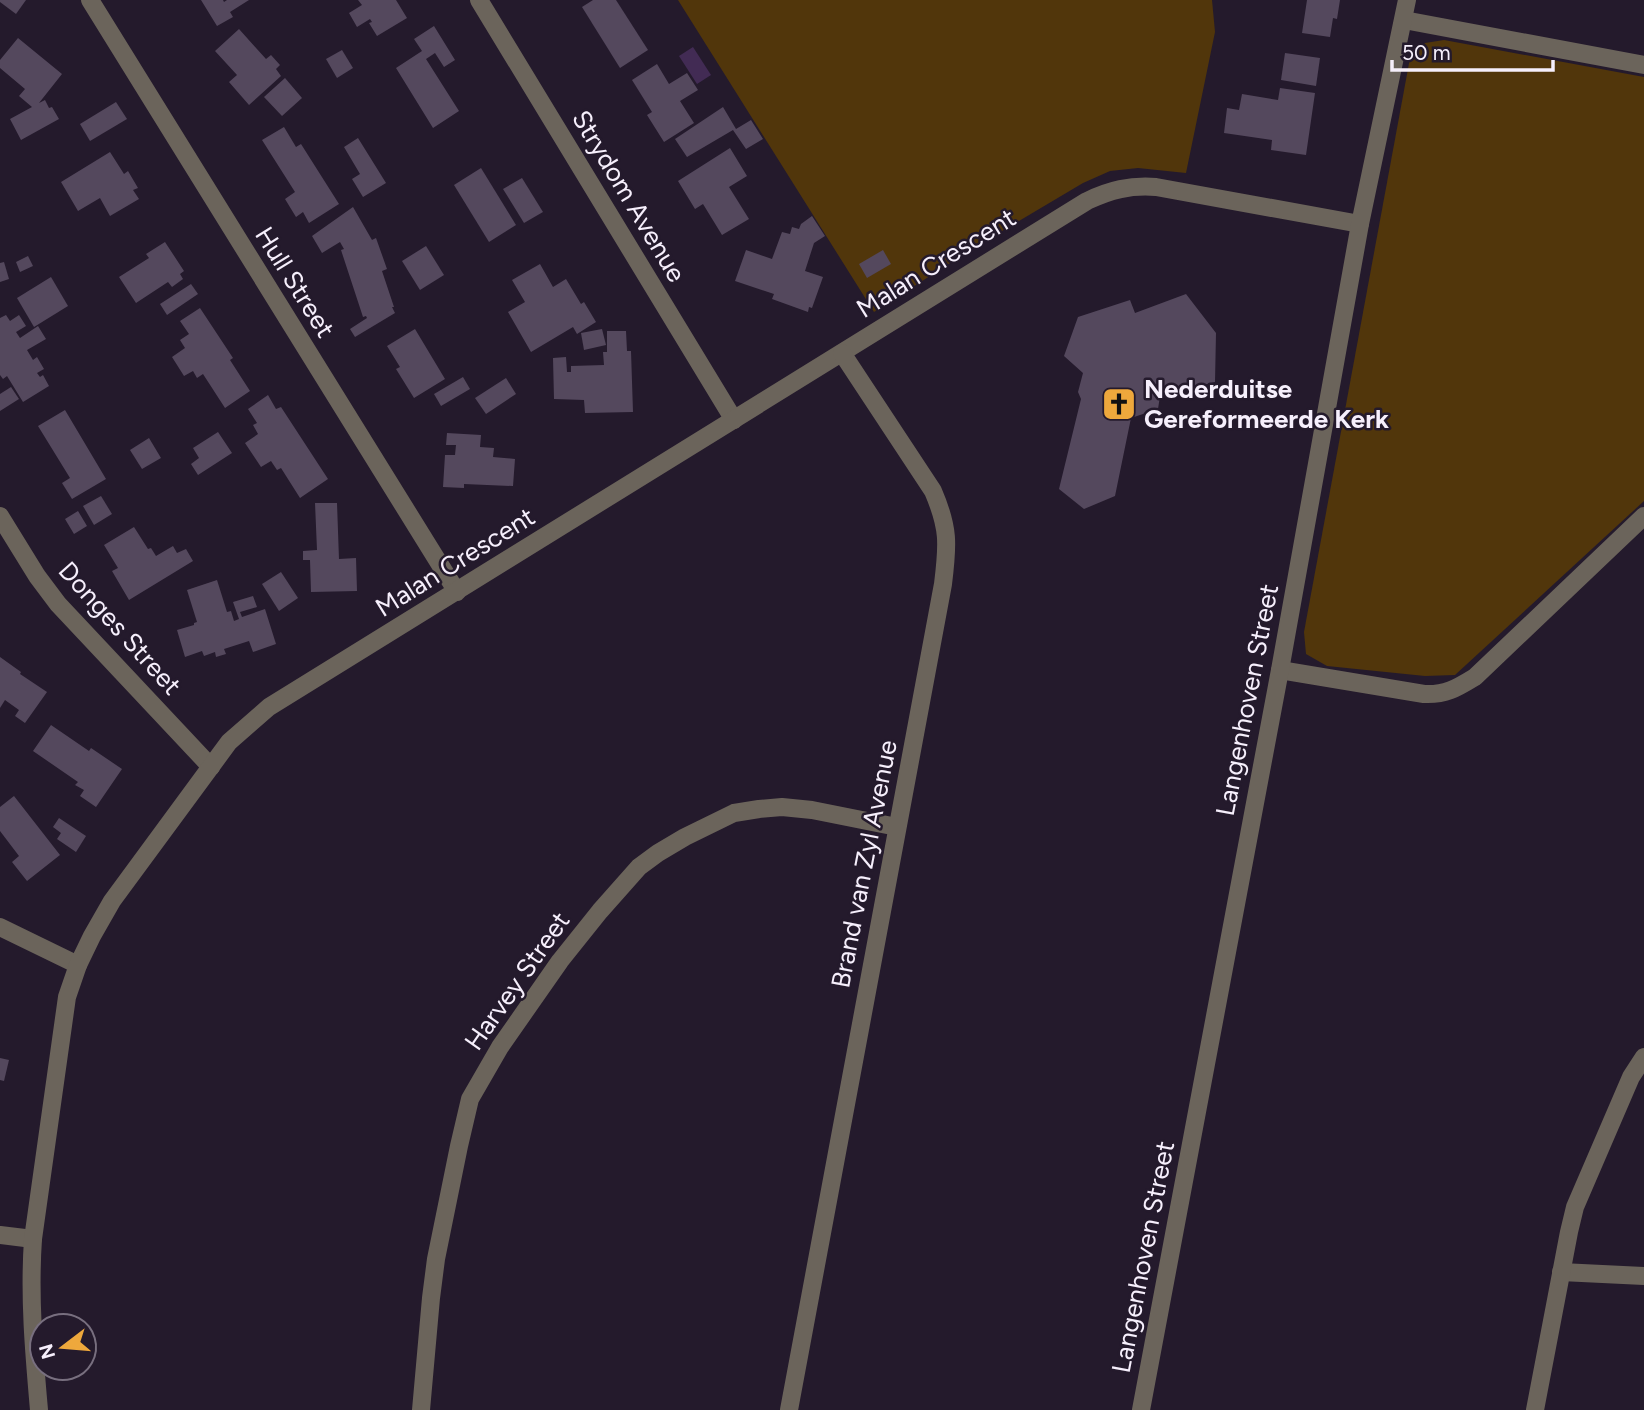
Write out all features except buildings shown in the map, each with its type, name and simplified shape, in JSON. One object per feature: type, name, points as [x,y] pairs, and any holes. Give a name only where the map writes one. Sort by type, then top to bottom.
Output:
[{"type":"street","name":"Hull Street","points":[[90,0],[457,592]]},
{"type":"street","name":"Strydom Avenue","points":[[479,0],[734,420]]},
{"type":"street","name":"Langenhoven Street","points":[[1141,1410],[1280,670],[1360,224],[1407,0]]},
{"type":"street","points":[[1404,20],[1644,65]]},
{"type":"street","name":"Malan Crescent","points":[[39,1410],[31,1330],[33,1239],[67,997],[78,965],[112,901],[229,742],[270,707],[1087,201],[1111,190],[1156,187],[1360,224]]},
{"type":"street","name":"Brand van Zyl Avenue","points":[[789,1410],[943,584],[947,539],[943,514],[933,491],[842,353]]},
{"type":"street","name":"Donges Street","points":[[0,516],[37,576],[58,604],[211,766]]},
{"type":"street","points":[[1280,670],[1424,694],[1440,695],[1460,687],[1475,677],[1644,516]]},
{"type":"street","name":"Harvey Street","points":[[421,1410],[436,1259],[470,1099],[500,1047],[559,961],[639,867],[658,852],[734,813],[782,807],[812,810],[897,827]]},
{"type":"street","points":[[0,927],[78,965]]},
{"type":"street","points":[[1535,1410],[1576,1206],[1631,1077],[1644,1057]]},
{"type":"street","points":[[0,1235],[33,1239]]},
{"type":"street","points":[[1561,1272],[1644,1276]]},
{"type":"shaded area","points":[[678,0],[1212,0],[1215,32],[1186,173],[1138,168],[1110,171],[1083,183],[975,247],[874,312]]},
{"type":"shaded area","points":[[1444,40],[1644,77],[1644,501],[1455,675],[1425,676],[1327,666],[1306,654],[1304,632],[1410,58],[1425,43]]},
{"type":"shaded area","points":[[693,47],[711,75],[697,84],[679,56]]},
{"type":"place","name":"Nederduitse Gereformeerde Kerk","points":[[1119,404]]}]
